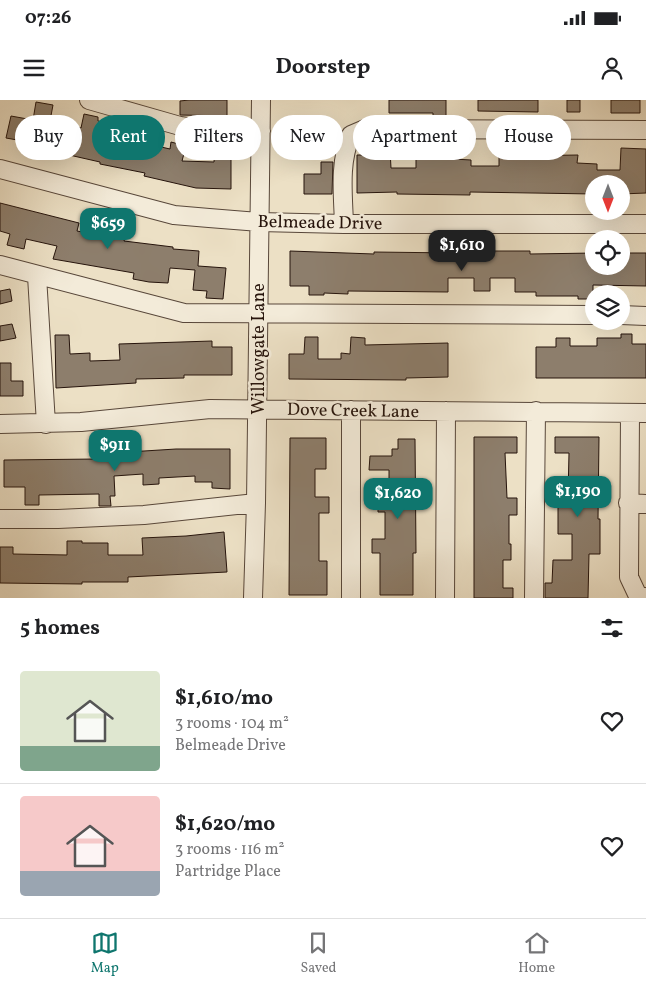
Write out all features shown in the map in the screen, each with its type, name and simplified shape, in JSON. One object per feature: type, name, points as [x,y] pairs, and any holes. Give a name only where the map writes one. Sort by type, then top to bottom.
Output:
[{"type":"street","points":[[89,100],[140,107],[175,124]]},
{"type":"street","name":"Willowgate Lane","points":[[261,100],[261,115]]},
{"type":"street","points":[[344,224],[342,170],[345,148],[351,135],[365,130],[646,130]]},
{"type":"street","name":"Willowgate Lane","points":[[253,598],[258,409],[260,160]]},
{"type":"street","name":"Belmeade Drive","points":[[0,169],[174,215],[259,222],[344,224],[646,224]]},
{"type":"street","points":[[0,266],[184,313],[585,315]]},
{"type":"street","points":[[37,276],[46,424]]},
{"type":"street","points":[[630,315],[646,316]]},
{"type":"street","name":"Dove Creek Lane","points":[[0,424],[46,424],[210,409],[638,413]]},
{"type":"street","points":[[351,410],[351,598]]},
{"type":"street","points":[[445,598],[446,411]]},
{"type":"street","points":[[534,598],[536,411]]},
{"type":"street","points":[[638,413],[628,504],[629,577],[637,594],[646,598]]},
{"type":"street","points":[[0,519],[144,516],[256,503]]},
{"type":"street","points":[[628,504],[646,504]]},
{"type":"building","points":[[227,100],[227,115],[180,115],[180,101]]},
{"type":"building","points":[[389,100],[446,100],[446,115],[433,115],[433,113],[389,113]]},
{"type":"building","points":[[478,100],[538,100],[538,112],[478,111]]},
{"type":"building","points":[[567,100],[580,100],[580,112],[567,112]]},
{"type":"building","points":[[611,100],[640,100],[640,113],[611,113]]},
{"type":"building","points":[[36,102],[53,105],[51,115],[34,115]]},
{"type":"building","points":[[84,114],[92,116],[92,160],[165,160],[165,148],[170,149],[171,142],[175,143],[175,160],[214,162],[214,160],[231,160],[231,189],[196,188],[144,176],[145,173],[100,164],[100,162],[82,158],[82,123]]},
{"type":"building","points":[[11,116],[15,117],[15,140],[6,138]]},
{"type":"building","points":[[621,148],[646,149],[646,193],[630,194],[630,175],[585,175],[585,194],[470,192],[470,195],[397,194],[397,192],[357,193],[357,160],[391,160],[391,168],[416,168],[416,160],[471,160],[471,166],[499,166],[499,160],[571,160],[571,155],[578,155],[577,163],[597,164],[597,170],[620,170]]},
{"type":"building","points":[[321,162],[333,162],[332,194],[304,194],[304,174],[321,174]]},
{"type":"building","points":[[0,203],[79,223],[77,231],[104,236],[105,233],[125,237],[124,241],[199,251],[198,266],[226,268],[223,299],[206,298],[207,291],[193,290],[195,270],[170,268],[168,283],[149,282],[133,279],[134,273],[53,259],[57,246],[26,239],[24,249],[7,245],[10,234],[0,231]]},
{"type":"building","points":[[290,251],[374,254],[374,252],[456,253],[456,251],[530,251],[530,254],[585,253],[585,275],[630,275],[630,253],[646,253],[646,286],[585,285],[585,299],[578,299],[578,296],[536,296],[536,292],[515,292],[515,278],[490,278],[490,291],[474,291],[474,278],[448,278],[448,292],[348,291],[348,294],[324,293],[324,295],[309,295],[309,286],[290,286]]},
{"type":"building","points":[[10,289],[12,301],[0,304],[0,291]]},
{"type":"building","points":[[12,324],[16,338],[0,341],[0,326]]},
{"type":"building","points":[[621,334],[632,334],[632,344],[646,344],[646,378],[536,378],[536,347],[556,347],[556,338],[570,338],[570,346],[597,346],[597,338],[621,338]]},
{"type":"building","points":[[55,335],[69,335],[70,354],[90,353],[90,361],[120,360],[119,344],[212,341],[212,347],[232,347],[232,375],[184,375],[184,378],[136,379],[136,383],[56,388]]},
{"type":"building","points":[[305,337],[318,337],[318,359],[341,359],[341,353],[350,354],[351,337],[365,338],[365,345],[448,343],[448,377],[406,378],[406,380],[289,379],[289,354],[304,354]]},
{"type":"building","points":[[0,363],[11,363],[11,381],[23,381],[23,396],[0,396]]},
{"type":"building","points":[[474,437],[517,437],[517,453],[505,453],[507,498],[517,498],[517,515],[509,515],[511,560],[503,560],[503,588],[513,588],[513,598],[474,598]]},
{"type":"building","points":[[555,437],[599,437],[598,519],[600,519],[600,554],[589,554],[588,598],[545,598],[545,583],[552,583],[553,560],[572,560],[572,534],[558,534],[558,497],[568,497],[569,453],[555,453]]},
{"type":"building","points":[[290,438],[326,438],[326,469],[315,469],[315,497],[329,497],[329,513],[319,513],[319,561],[327,561],[327,595],[289,595]]},
{"type":"building","points":[[398,439],[415,439],[416,553],[413,553],[413,595],[380,595],[380,553],[372,553],[372,539],[385,539],[385,512],[378,512],[378,500],[389,500],[389,470],[369,470],[370,456],[392,456],[392,449],[398,449]]},
{"type":"building","points":[[176,449],[230,449],[230,489],[212,488],[212,482],[195,482],[195,476],[159,478],[159,484],[143,485],[143,474],[114,476],[115,496],[110,496],[111,506],[99,506],[99,494],[39,495],[39,505],[25,505],[25,487],[4,487],[4,460],[97,459],[96,454]]},
{"type":"building","points":[[224,532],[227,572],[128,577],[128,582],[82,582],[82,584],[0,583],[0,547],[13,547],[13,554],[67,555],[67,541],[82,541],[82,543],[108,543],[108,555],[143,555],[142,538]]}]
